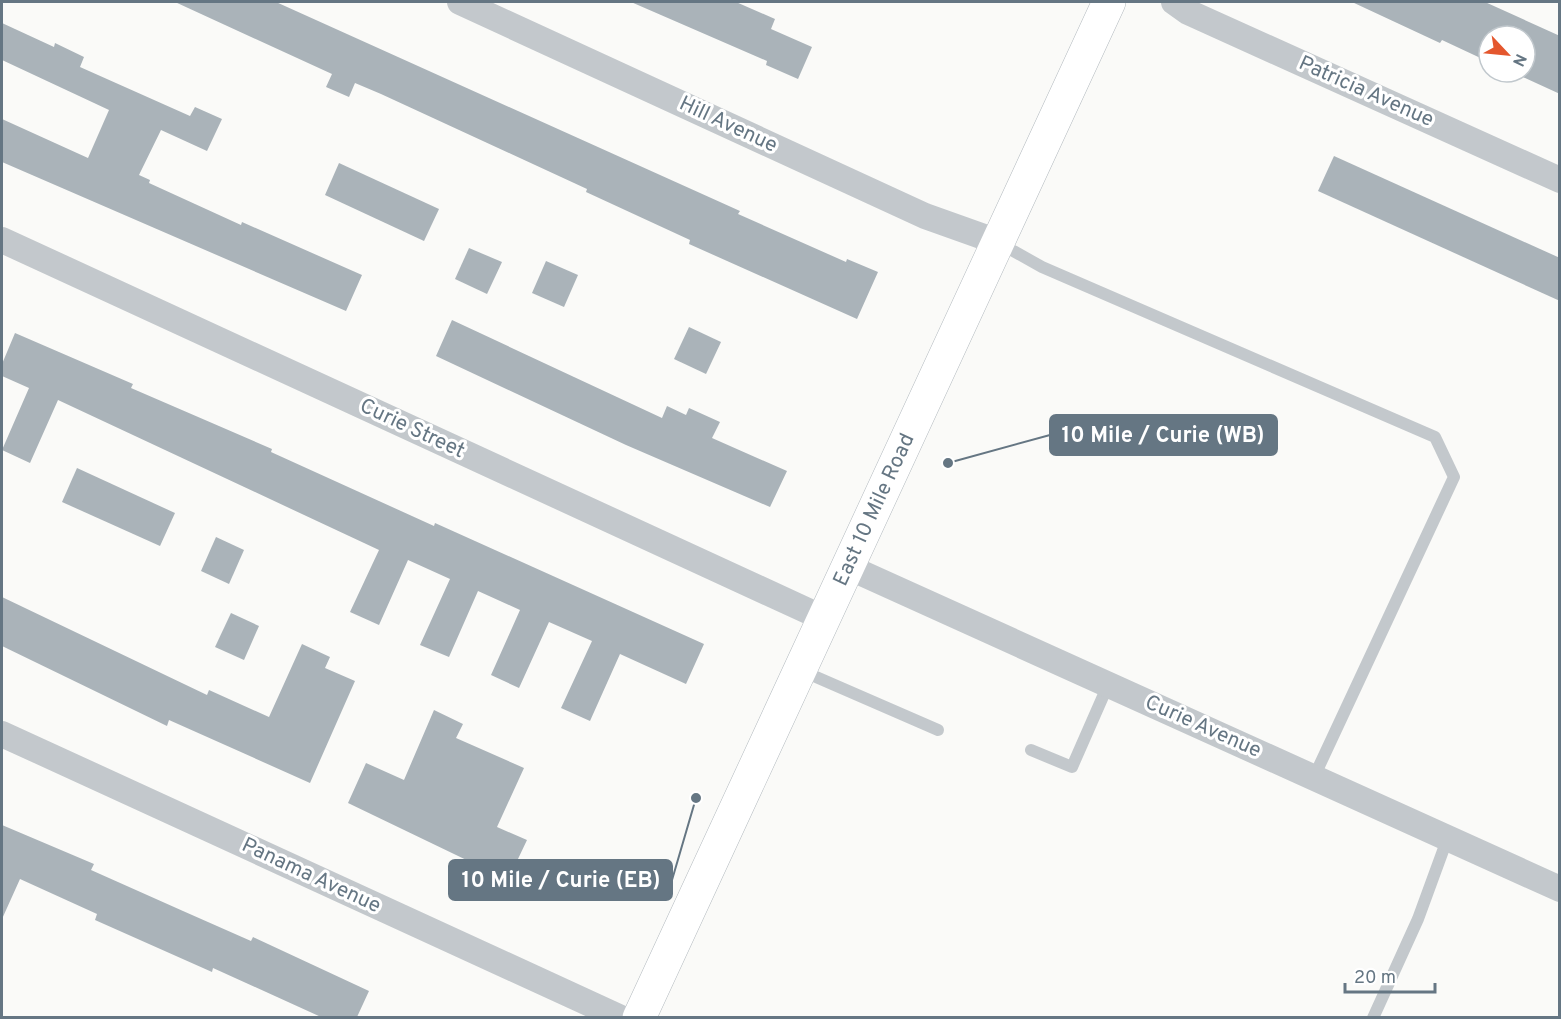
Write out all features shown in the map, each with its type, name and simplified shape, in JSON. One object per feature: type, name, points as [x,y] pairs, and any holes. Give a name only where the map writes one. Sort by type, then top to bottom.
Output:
[{"type":"main road","name":"East 10 Mile Road","points":[[639,1017],[1109,2]]},
{"type":"street","name":"Hill Avenue","points":[[460,2],[925,216],[998,242]]},
{"type":"street","name":"Patricia Avenue","points":[[1174,2],[1188,12],[1560,180]]},
{"type":"street","name":"Curie Street","points":[[2,240],[823,618]]},
{"type":"street","name":"Curie Avenue","points":[[846,567],[1560,889]]},
{"type":"street","name":"Panama Avenue","points":[[2,734],[621,1017]]},
{"type":"lane","points":[[998,242],[1041,267],[1435,437],[1454,477],[1314,777]]},
{"type":"lane","points":[[799,670],[938,730]]},
{"type":"lane","points":[[1031,750],[1072,767],[1108,685]]},
{"type":"lane","points":[[1373,1017],[1418,919],[1448,837]]},
{"type":"building","points":[[175,2],[276,2],[740,211],[738,214],[846,262],[847,259],[878,272],[857,319],[689,244],[690,240],[586,192],[587,189],[381,94],[355,83],[349,97],[326,87],[332,74]]},
{"type":"building","points":[[631,2],[736,2],[775,19],[771,29],[812,47],[798,79],[766,65],[767,61]]},
{"type":"building","points":[[1352,2],[1485,2],[1534,24],[1477,24],[1477,56],[1442,40],[1440,43]]},
{"type":"building","points":[[2,23],[54,47],[55,43],[84,57],[80,67],[190,116],[195,107],[222,119],[207,151],[161,130],[139,175],[150,180],[149,183],[241,225],[242,222],[362,275],[346,311],[2,162],[2,119],[88,158],[109,110],[2,60]]},
{"type":"building","points":[[1537,26],[1560,36],[1560,94],[1537,83]]},
{"type":"building","points":[[1334,156],[1560,258],[1560,301],[1318,191]]},
{"type":"building","points":[[339,163],[439,209],[424,241],[325,195]]},
{"type":"building","points":[[469,248],[502,262],[487,294],[455,279]]},
{"type":"building","points":[[546,261],[578,275],[564,307],[532,293]]},
{"type":"building","points":[[452,320],[662,418],[667,406],[686,415],[689,408],[720,422],[712,438],[787,471],[770,507],[626,445],[436,356]]},
{"type":"building","points":[[689,327],[721,342],[706,374],[674,359]]},
{"type":"building","points":[[15,333],[133,384],[131,388],[272,449],[271,452],[434,526],[435,523],[704,644],[686,684],[620,654],[590,721],[561,708],[592,641],[549,622],[519,688],[491,675],[520,610],[478,591],[449,657],[420,645],[450,579],[408,560],[379,625],[350,612],[379,550],[58,400],[30,463],[2,450],[29,388],[2,376],[2,364]]},
{"type":"building","points":[[77,468],[175,513],[160,546],[62,502]]},
{"type":"building","points":[[216,537],[244,550],[229,584],[201,571]]},
{"type":"building","points":[[2,597],[207,695],[209,690],[269,717],[302,644],[330,657],[325,668],[355,681],[310,783],[169,720],[167,726],[2,646]]},
{"type":"building","points":[[231,613],[259,626],[244,660],[215,647]]},
{"type":"building","points":[[434,710],[463,724],[456,738],[524,768],[497,827],[527,840],[508,880],[348,803],[366,763],[404,780]]},
{"type":"building","points":[[2,825],[94,864],[91,870],[251,941],[253,937],[369,991],[357,1017],[321,1017],[213,968],[212,972],[95,920],[97,914],[20,879],[2,919]]},
{"type":"place","name":"10 Mile / Curie (WB)","points":[[948,463]]},
{"type":"place","name":"10 Mile / Curie (EB)","points":[[696,798]]}]
